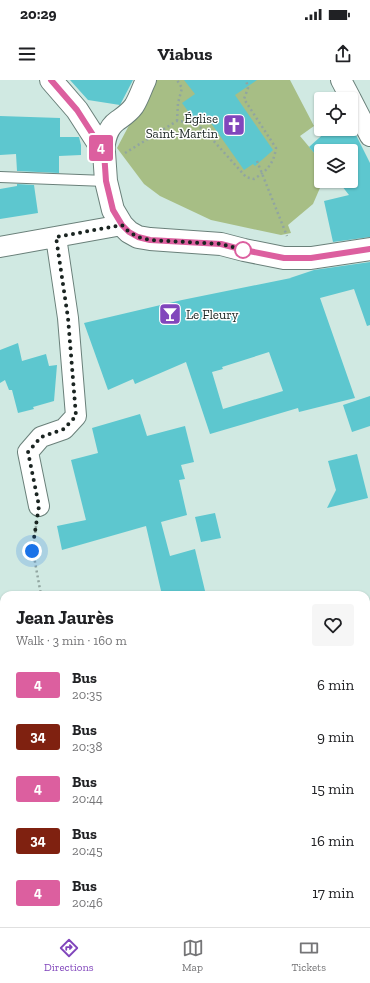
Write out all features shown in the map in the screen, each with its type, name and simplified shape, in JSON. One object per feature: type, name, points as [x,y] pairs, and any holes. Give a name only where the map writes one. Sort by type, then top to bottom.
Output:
[{"type":"street","points":[[51,80],[113,153]]},
{"type":"street","points":[[146,80],[134,105],[125,116],[116,121],[106,137],[113,153],[106,181],[113,210],[122,225],[129,232],[138,237],[150,240],[221,244],[284,258],[311,258],[370,249]]},
{"type":"street","points":[[341,80],[347,92]]},
{"type":"street","points":[[358,113],[370,136]]},
{"type":"street","points":[[0,247],[122,225]]},
{"type":"street","points":[[39,506],[28,452],[41,437],[64,429],[76,416],[68,318],[56,237]]},
{"type":"lane","points":[[0,177],[106,181]]},
{"type":"path","points":[[177,80],[182,88],[178,103],[177,121]]},
{"type":"path","points":[[113,153],[177,121],[189,122],[203,129],[246,177],[254,179],[262,174],[274,159],[276,148],[244,99],[248,88],[246,80]]},
{"type":"path","points":[[258,161],[262,174],[288,234],[287,239]]},
{"type":"path","points":[[39,506],[32,551],[40,591]]},
{"type":"green space","points":[[153,80],[290,80],[314,126],[300,136],[314,153],[314,188],[320,188],[313,204],[288,225],[291,233],[281,235],[211,220],[160,196],[144,184],[117,148]]},
{"type":"building","points":[[70,80],[133,80],[120,105],[88,100]]},
{"type":"building","name":"Église Saint-Martin","points":[[184,80],[257,80],[235,95],[273,150],[255,166],[253,164],[244,170],[206,116],[196,122],[182,103],[195,94]]},
{"type":"building","points":[[0,116],[60,118],[60,137],[79,137],[81,155],[59,156],[59,173],[17,171],[16,154],[0,155]]},
{"type":"building","points":[[321,136],[356,136],[370,163],[370,237],[333,242],[324,201],[349,195],[344,188],[358,188],[358,144],[314,144],[314,153],[309,147]]},
{"type":"building","points":[[17,184],[34,185],[38,213],[0,219],[0,189],[17,186]]},
{"type":"building","points":[[370,262],[370,325],[367,326],[354,289],[320,298],[355,398],[299,412],[298,408],[210,434],[186,362],[135,384],[133,379],[108,390],[84,323],[182,300],[291,278],[314,270]],"holes":[[[269,352],[283,391],[223,409],[212,372],[223,369],[222,367]]]},
{"type":"building","points":[[18,343],[22,361],[46,354],[49,366],[57,365],[54,401],[33,407],[34,409],[18,413],[12,390],[9,390],[5,380],[0,383],[0,350]]},
{"type":"building","points":[[370,396],[370,426],[352,432],[343,405]]},
{"type":"building","points":[[140,414],[147,436],[185,426],[194,462],[181,465],[185,479],[179,480],[187,515],[161,522],[170,556],[195,549],[205,591],[161,591],[146,526],[62,550],[57,526],[86,520],[71,460],[98,453],[92,428]]},
{"type":"building","points":[[357,454],[368,498],[327,508],[336,490],[328,461]]},
{"type":"building","points":[[215,513],[221,538],[201,542],[195,517]]},
{"type":"bus line","name":"4","points":[[51,80],[77,110],[104,152],[106,181],[113,210],[122,225],[129,232],[138,237],[150,240],[208,242],[284,258],[311,258],[370,249]]},
{"type":"place","name":"Église Saint-Martin","points":[[234,125]]},
{"type":"place","name":"Le Fleury","points":[[170,314]]},
{"type":"route","points":[[32,551],[39,506],[28,452],[41,437],[64,429],[76,416],[68,318],[56,237],[122,225],[129,232],[138,237],[150,240],[208,242],[243,250]]}]
